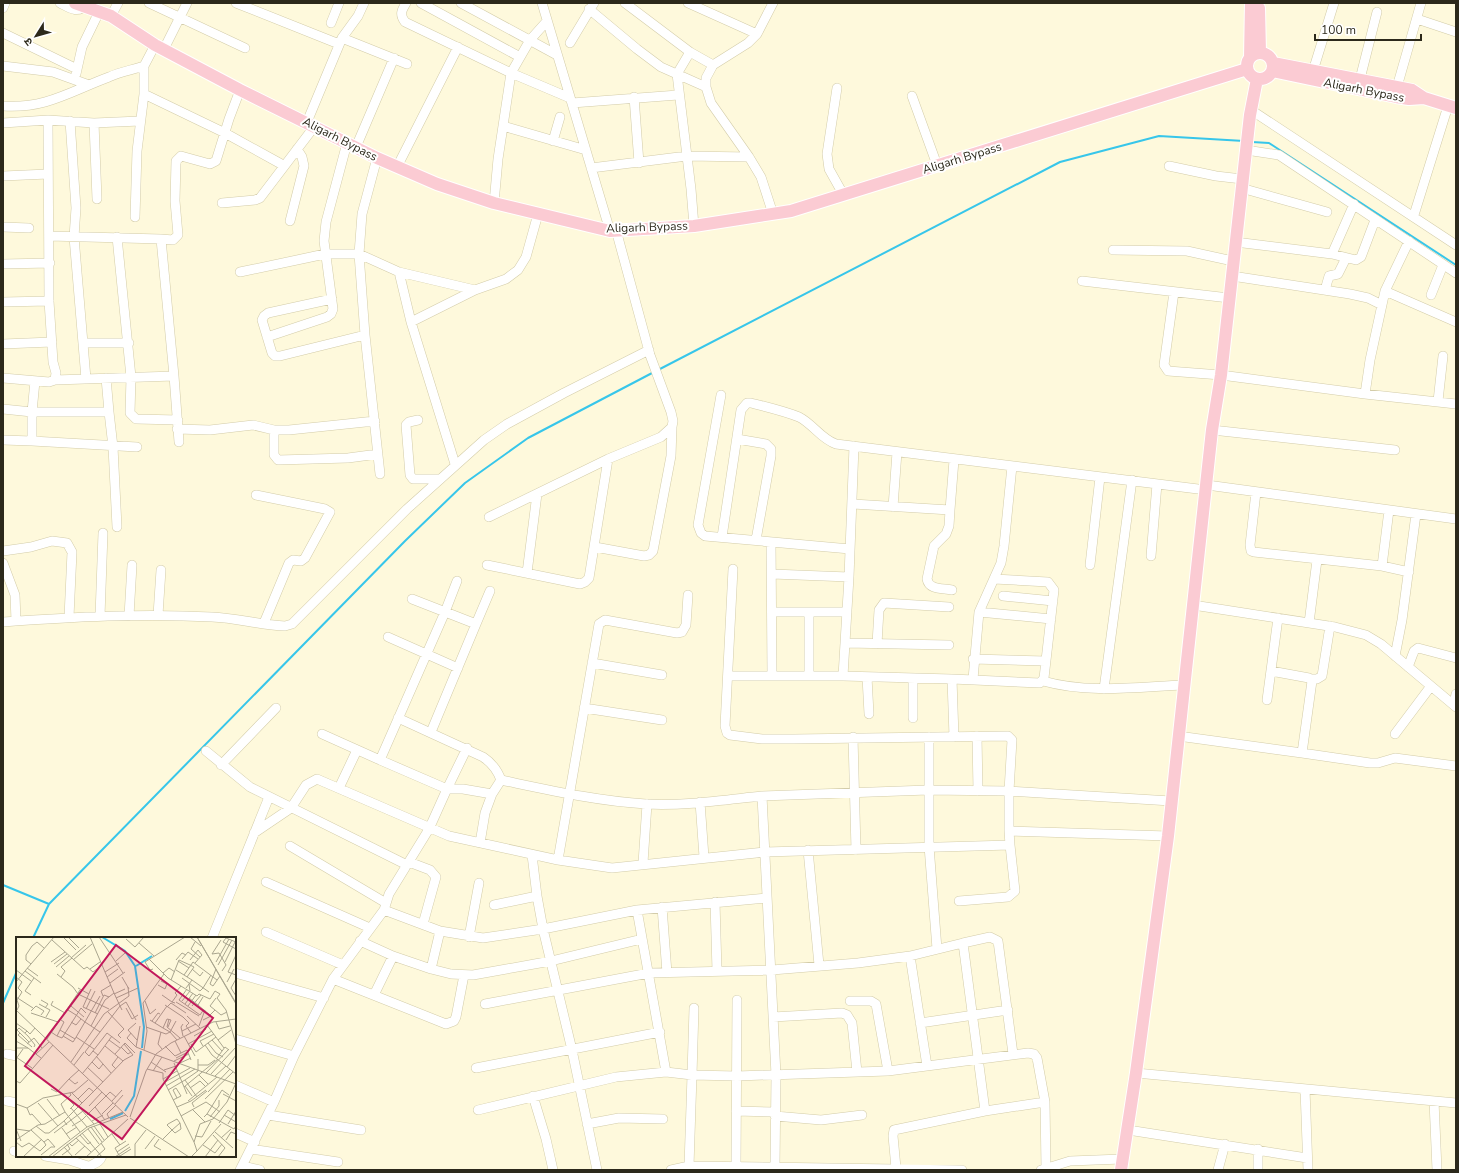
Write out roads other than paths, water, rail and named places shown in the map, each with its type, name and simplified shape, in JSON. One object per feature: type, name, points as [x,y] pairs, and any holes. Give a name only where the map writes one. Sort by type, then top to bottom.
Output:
[{"type":"main road","points":[[1251,3],[1252,60]]},
{"type":"main road","points":[[1259,3],[1251,76],[1257,79],[1268,77],[1273,67],[1313,71],[1412,90],[1424,98]]},
{"type":"main road","name":"Aligarh Bypass","points":[[80,4],[111,16],[160,47],[240,90],[397,167],[437,184],[494,204],[613,231],[694,226],[791,211],[937,166],[1252,60],[1268,56],[1273,67],[1396,97],[1409,99],[1424,98],[1452,107]]},
{"type":"main road","points":[[1122,1165],[1168,836],[1170,801],[1212,430],[1221,375],[1228,298],[1232,276],[1246,147],[1257,79]]},
{"type":"street","points":[[3,8],[5,3]]},
{"type":"street","points":[[60,3],[77,10],[80,4]]},
{"type":"street","points":[[111,16],[118,3]]},
{"type":"street","points":[[149,3],[245,48]]},
{"type":"street","points":[[3,106],[30,106],[51,101],[109,77],[144,66],[160,47],[180,18],[187,3]]},
{"type":"street","points":[[236,3],[408,64]]},
{"type":"street","points":[[331,23],[339,3]]},
{"type":"street","points":[[222,203],[255,200],[260,198],[283,165],[298,149],[310,125],[340,41],[358,16],[364,3]]},
{"type":"street","points":[[406,3],[402,12],[402,17],[405,22],[571,100],[678,94]]},
{"type":"street","points":[[421,3],[520,57]]},
{"type":"street","points":[[461,3],[557,55]]},
{"type":"street","points":[[542,3],[591,168],[613,231],[650,352],[673,420],[671,456],[653,551],[649,555],[644,556],[595,547]]},
{"type":"street","points":[[625,3],[690,52],[713,65]]},
{"type":"street","points":[[688,3],[756,34]]},
{"type":"street","points":[[772,3],[756,34],[748,43],[713,65],[706,78],[706,87],[712,103],[750,157],[761,177],[773,214]]},
{"type":"street","points":[[1313,71],[1334,3]]},
{"type":"street","points":[[1398,87],[1421,3]]},
{"type":"street","points":[[570,43],[592,6],[637,49],[662,67],[706,87]]},
{"type":"street","points":[[74,79],[82,47],[99,12]]},
{"type":"street","points":[[1360,80],[1377,12]]},
{"type":"street","points":[[1417,19],[1456,32]]},
{"type":"street","points":[[494,204],[498,159],[511,73],[530,40],[547,21]]},
{"type":"street","points":[[3,33],[77,69]]},
{"type":"street","points":[[397,167],[458,47]]},
{"type":"street","points":[[690,52],[677,74],[678,94],[687,156],[694,226]]},
{"type":"street","points":[[267,338],[327,317],[331,314],[333,309],[332,298],[325,254],[326,222],[352,145],[394,58]]},
{"type":"street","points":[[3,66],[53,72],[90,85]]},
{"type":"street","points":[[135,217],[137,151],[144,94],[144,66]]},
{"type":"street","points":[[837,88],[827,154],[829,169],[843,194]]},
{"type":"street","points":[[49,236],[173,240],[178,234],[175,201],[176,161],[178,158],[184,156],[214,163],[216,161],[240,90]]},
{"type":"street","points":[[144,94],[225,133],[283,165]]},
{"type":"street","points":[[912,96],[937,166]]},
{"type":"street","points":[[634,97],[639,163]]},
{"type":"street","points":[[1414,215],[1452,107]]},
{"type":"street","points":[[1251,112],[1414,215],[1456,245]]},
{"type":"street","points":[[553,141],[560,117]]},
{"type":"street","points":[[3,123],[48,120],[94,123],[140,121]]},
{"type":"street","points":[[48,120],[50,263],[49,301],[53,362],[56,373],[55,380]]},
{"type":"street","points":[[70,121],[76,201],[74,237],[86,379]]},
{"type":"street","points":[[94,123],[97,199]]},
{"type":"street","points":[[503,126],[586,150]]},
{"type":"street","points":[[1246,147],[1279,155],[1456,273]]},
{"type":"street","points":[[290,221],[304,166],[298,149]]},
{"type":"street","points":[[591,168],[687,156],[750,157]]},
{"type":"street","points":[[377,158],[362,214],[359,254],[365,335],[380,474]]},
{"type":"street","points":[[1169,166],[1216,176],[1327,212]]},
{"type":"street","points":[[3,176],[48,174]]},
{"type":"street","points":[[1332,254],[1354,204]]},
{"type":"street","points":[[411,322],[475,290],[506,278],[518,270],[526,257],[538,214]]},
{"type":"street","points":[[1235,242],[1332,254],[1356,260],[1361,257],[1375,220]]},
{"type":"street","points":[[3,227],[29,228]]},
{"type":"street","points":[[117,238],[132,377],[130,413],[132,417],[136,419],[210,430],[249,424],[274,430],[322,428],[375,421]]},
{"type":"street","points":[[160,239],[179,442]]},
{"type":"street","points":[[1365,394],[1370,360],[1385,291],[1409,241]]},
{"type":"street","points":[[1113,250],[1187,252],[1233,261]]},
{"type":"street","points":[[240,272],[325,254],[359,254],[399,272],[475,290]]},
{"type":"street","points":[[1325,290],[1329,276],[1338,274],[1346,258]]},
{"type":"street","points":[[3,264],[50,263]]},
{"type":"street","points":[[1431,295],[1444,265]]},
{"type":"street","points":[[399,272],[411,322],[455,464]]},
{"type":"street","points":[[1232,276],[1368,298],[1382,305]]},
{"type":"street","points":[[1082,281],[1228,298]]},
{"type":"street","points":[[1385,291],[1456,322]]},
{"type":"street","points":[[1174,292],[1164,365],[1165,369],[1456,404]]},
{"type":"street","points":[[332,298],[268,313],[264,316],[262,320],[272,353],[275,356],[280,356],[365,335]]},
{"type":"street","points":[[3,302],[49,301]]},
{"type":"street","points":[[3,344],[52,342]]},
{"type":"street","points":[[82,343],[129,343]]},
{"type":"street","points":[[3,622],[69,617],[158,615],[233,618],[285,626],[297,620],[439,479],[484,440],[507,424],[612,368],[650,352]]},
{"type":"street","points":[[1438,401],[1443,356]]},
{"type":"street","points":[[3,378],[49,382],[55,380],[174,376]]},
{"type":"street","points":[[106,378],[113,447],[117,527]]},
{"type":"street","points":[[32,441],[32,412],[35,381]]},
{"type":"street","points":[[721,395],[698,530],[705,536],[850,549]]},
{"type":"street","points":[[722,537],[738,439],[741,410],[747,403],[799,417],[813,426],[829,441],[854,446],[954,460],[1157,484],[1256,492],[1456,519]]},
{"type":"street","points":[[3,409],[32,412],[109,412]]},
{"type":"street","points":[[418,420],[409,422],[406,425],[410,475],[413,479],[439,479]]},
{"type":"street","points":[[489,517],[608,459],[661,437],[672,427]]},
{"type":"street","points":[[274,430],[274,455],[278,460],[342,458],[378,454]]},
{"type":"street","points":[[1212,430],[1395,450]]},
{"type":"street","points":[[738,439],[766,444],[770,449],[771,456],[756,540]]},
{"type":"street","points":[[3,440],[113,447],[137,447]]},
{"type":"street","points":[[843,676],[853,504],[854,446]]},
{"type":"street","points":[[893,507],[896,452]]},
{"type":"street","points":[[487,565],[580,584],[585,582],[589,578],[595,547],[608,459]]},
{"type":"street","points":[[952,590],[931,587],[928,584],[927,579],[934,546],[946,534],[949,526],[954,460]]},
{"type":"street","points":[[972,679],[979,612],[1001,564],[1012,466]]},
{"type":"street","points":[[1090,565],[1100,477]]},
{"type":"street","points":[[1104,688],[1132,480]]},
{"type":"street","points":[[1151,556],[1157,484]]},
{"type":"street","points":[[1256,492],[1251,551],[1317,560],[1382,566],[1408,572]]},
{"type":"street","points":[[527,573],[537,494]]},
{"type":"street","points":[[256,495],[325,508],[330,512],[305,558],[301,561],[293,560],[289,563],[264,623]]},
{"type":"street","points":[[853,504],[950,510]]},
{"type":"street","points":[[1382,566],[1389,510]]},
{"type":"street","points":[[1395,656],[1416,514]]},
{"type":"street","points":[[100,616],[104,533]]},
{"type":"street","points":[[3,551],[31,547],[52,541],[67,543],[72,552],[69,617]]},
{"type":"street","points":[[771,542],[772,676]]},
{"type":"street","points":[[1309,623],[1317,560]]},
{"type":"street","points":[[3,562],[7,583],[15,595],[16,621]]},
{"type":"street","points":[[130,616],[132,565]]},
{"type":"street","points":[[733,569],[725,726],[727,733],[730,735],[762,739],[977,736],[1008,736],[1010,738],[1009,831],[1015,891],[1008,897],[959,901]]},
{"type":"street","points":[[158,615],[161,570]]},
{"type":"street","points":[[772,574],[849,577]]},
{"type":"street","points":[[994,579],[1048,582],[1054,590],[1043,681]]},
{"type":"street","points":[[380,760],[427,654],[457,581]]},
{"type":"street","points":[[431,732],[490,591]]},
{"type":"street","points":[[558,860],[599,624],[601,621],[605,620],[677,633],[682,632],[685,628],[688,595]]},
{"type":"street","points":[[1003,596],[1053,601]]},
{"type":"street","points":[[412,599],[476,624]]},
{"type":"street","points":[[877,644],[879,610],[884,603],[949,607]]},
{"type":"street","points":[[1193,605],[1330,626],[1366,635],[1381,644],[1455,706]]},
{"type":"street","points":[[772,612],[847,612]]},
{"type":"street","points":[[809,612],[809,676]]},
{"type":"street","points":[[979,612],[1050,619]]},
{"type":"street","points":[[1267,700],[1278,618]]},
{"type":"street","points":[[1271,671],[1310,679],[1317,679],[1322,676],[1330,626]]},
{"type":"street","points":[[388,637],[458,668]]},
{"type":"street","points":[[846,643],[949,645]]},
{"type":"street","points":[[1408,667],[1416,648],[1456,658]]},
{"type":"street","points":[[973,659],[1046,661]]},
{"type":"street","points":[[592,663],[662,675]]},
{"type":"street","points":[[728,676],[843,676],[972,679],[1040,683],[1043,681],[1076,688],[1184,685]]},
{"type":"street","points":[[867,677],[869,714]]},
{"type":"street","points":[[913,678],[913,718]]},
{"type":"street","points":[[952,679],[954,737]]},
{"type":"street","points":[[1302,753],[1312,684],[1310,679]]},
{"type":"street","points":[[1395,734],[1431,686]]},
{"type":"street","points":[[1455,706],[1456,694]]},
{"type":"street","points":[[221,765],[276,708]]},
{"type":"street","points":[[584,708],[662,720]]},
{"type":"street","points":[[398,718],[467,748],[491,762],[498,771],[501,780]]},
{"type":"street","points":[[322,734],[446,789],[463,789],[492,794]]},
{"type":"street","points":[[977,736],[978,790]]},
{"type":"street","points":[[1178,736],[1370,763],[1378,763],[1395,758],[1456,766]]},
{"type":"street","points":[[853,737],[853,792],[856,850]]},
{"type":"street","points":[[929,737],[929,846],[937,949]]},
{"type":"street","points":[[260,1170],[241,1168],[268,1115],[294,1056],[333,979],[385,907],[389,894],[429,829],[446,789],[467,748]]},
{"type":"street","points":[[339,788],[357,750]]},
{"type":"street","points":[[206,751],[244,784],[291,808],[408,863],[430,870],[436,877],[423,924]]},
{"type":"street","points":[[254,833],[291,808],[311,780],[321,781],[339,788],[429,829],[449,836],[532,855],[612,868],[643,863],[765,852],[856,850],[929,846],[1010,845]]},
{"type":"street","points":[[501,780],[570,795],[647,804],[700,802],[762,796],[928,790],[1009,791],[1170,801]]},
{"type":"street","points":[[480,843],[485,813],[492,794],[501,780]]},
{"type":"street","points":[[762,796],[772,970],[776,1075],[775,1167]]},
{"type":"street","points":[[212,937],[269,797]]},
{"type":"street","points":[[700,802],[704,857]]},
{"type":"street","points":[[643,863],[647,804]]},
{"type":"street","points":[[1009,831],[1168,836]]},
{"type":"street","points":[[290,846],[385,907],[440,931],[469,937],[497,936],[543,929],[637,910],[767,898]]},
{"type":"street","points":[[808,850],[819,965]]},
{"type":"street","points":[[532,855],[536,896],[550,962],[572,1050],[578,1086],[597,1170]]},
{"type":"street","points":[[266,882],[370,928]]},
{"type":"street","points":[[469,937],[479,883]]},
{"type":"street","points":[[494,905],[536,896]]},
{"type":"street","points":[[714,902],[717,971]]},
{"type":"street","points":[[662,908],[668,973]]},
{"type":"street","points":[[637,910],[666,1072]]},
{"type":"street","points":[[431,969],[440,931]]},
{"type":"street","points":[[266,932],[343,965]]},
{"type":"street","points":[[485,1004],[558,992],[649,973],[772,970],[858,963],[910,956],[990,937],[995,938],[998,941],[1013,1054]]},
{"type":"street","points":[[360,942],[393,956],[431,969],[451,974],[464,975],[550,962],[642,939]]},
{"type":"street","points":[[963,943],[971,1016],[985,1111]]},
{"type":"street","points":[[374,996],[393,956]]},
{"type":"street","points":[[910,956],[927,1066]]},
{"type":"street","points":[[236,973],[324,998]]},
{"type":"street","points":[[333,979],[432,1018],[450,1023],[456,1017],[464,975]]},
{"type":"street","points":[[736,1167],[737,1000]]},
{"type":"street","points":[[850,1001],[871,1001],[876,1004],[888,1070]]},
{"type":"street","points":[[689,1166],[694,1008]]},
{"type":"street","points":[[920,1023],[1008,1010]]},
{"type":"street","points":[[773,1017],[842,1013],[847,1014],[852,1023],[857,1072]]},
{"type":"street","points":[[476,1068],[660,1032]]},
{"type":"street","points":[[236,1040],[294,1056]]},
{"type":"street","points":[[478,1110],[616,1077],[666,1072],[692,1075],[736,1076],[857,1072],[927,1066],[978,1058],[1028,1053],[1034,1054],[1037,1058],[1045,1102],[1043,1169],[1070,1161],[1122,1165]]},
{"type":"street","points":[[6,1054],[16,1056]]},
{"type":"street","points":[[1136,1073],[1456,1103]]},
{"type":"street","points":[[236,1085],[274,1102]]},
{"type":"street","points":[[1305,1089],[1308,1170]]},
{"type":"street","points":[[533,1096],[546,1139],[553,1170]]},
{"type":"street","points":[[7,1100],[16,1102]]},
{"type":"street","points":[[1434,1101],[1437,1170]]},
{"type":"street","points":[[896,1168],[893,1136],[894,1130],[985,1111],[1045,1102]]},
{"type":"street","points":[[736,1111],[821,1120],[862,1115]]},
{"type":"street","points":[[268,1115],[361,1130]]},
{"type":"street","points":[[587,1124],[618,1118],[663,1119]]},
{"type":"street","points":[[1128,1130],[1258,1149],[1307,1158]]},
{"type":"street","points":[[236,1134],[253,1145],[338,1162]]},
{"type":"street","points":[[1218,1170],[1226,1144]]},
{"type":"street","points":[[1258,1149],[1258,1170]]},
{"type":"street","points":[[51,1157],[68,1160],[86,1168],[99,1161],[101,1157]]},
{"type":"street","points":[[671,1170],[689,1166],[712,1168],[775,1167],[818,1169],[896,1168],[962,1170]]},
{"type":"waterway","points":[[658,370],[1060,162],[1159,136],[1244,141]]},
{"type":"waterway","points":[[1252,142],[1269,143],[1456,265]]},
{"type":"waterway","points":[[33,937],[49,904],[405,541],[465,483],[528,438],[654,372]]},
{"type":"waterway","points":[[3,885],[49,904]]},
{"type":"waterway","points":[[3,1003],[16,973]]}]
